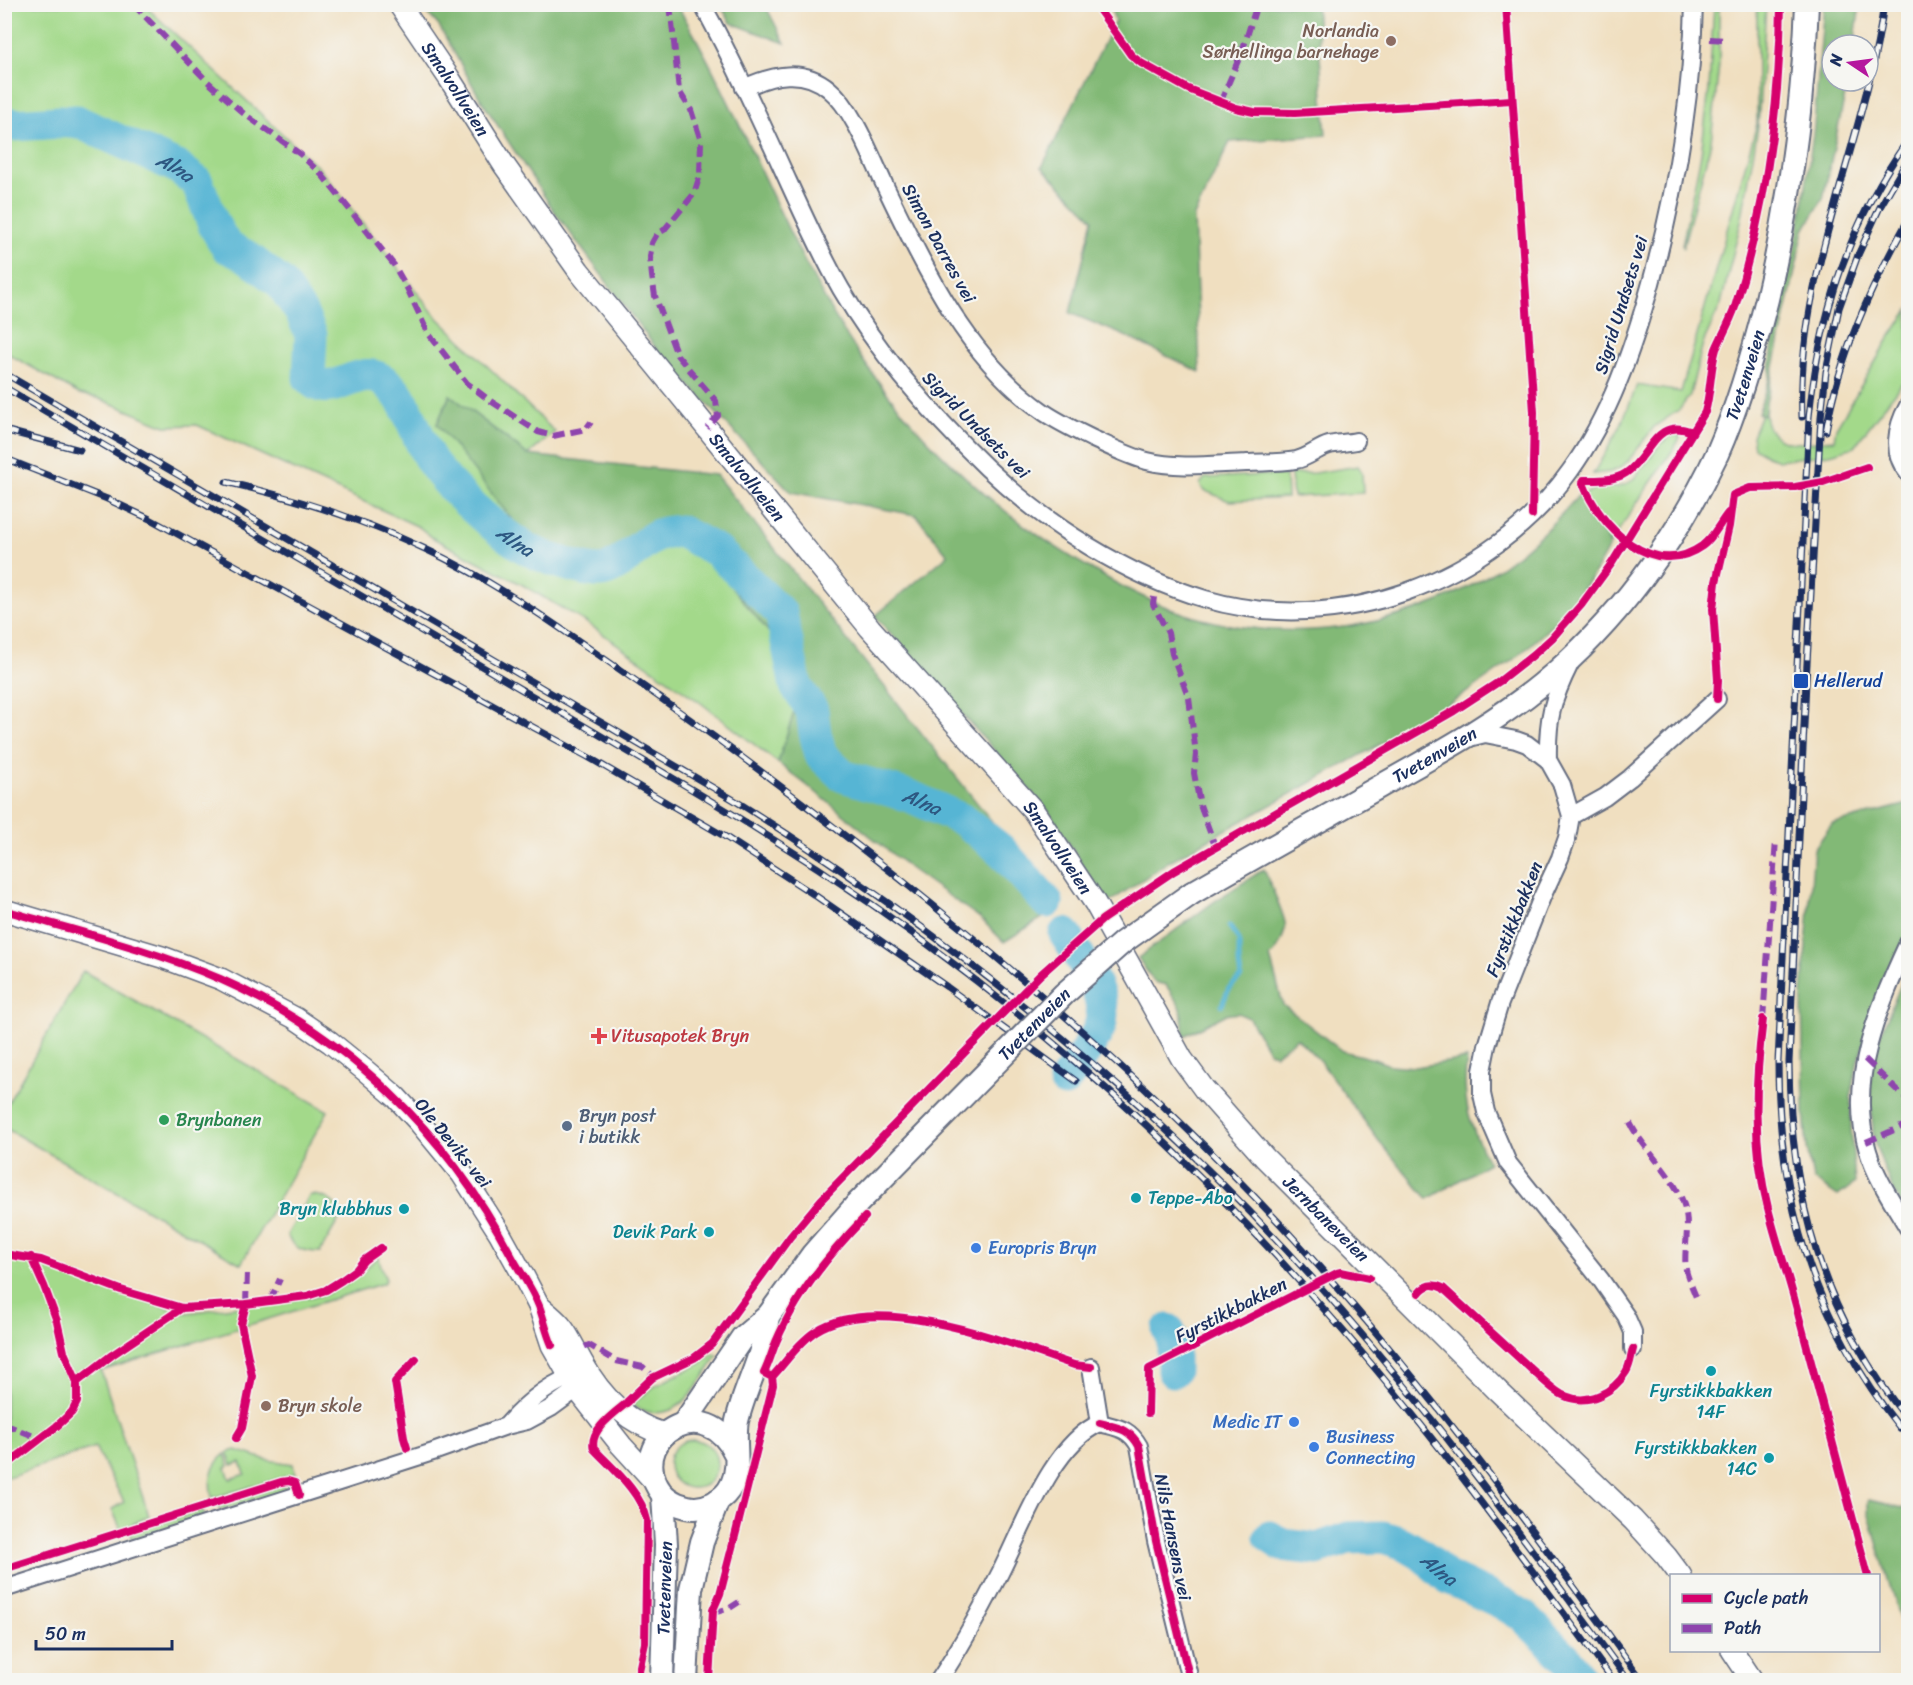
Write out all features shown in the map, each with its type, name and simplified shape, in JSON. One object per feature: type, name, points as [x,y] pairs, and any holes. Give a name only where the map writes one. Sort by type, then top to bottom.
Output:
[{"type":"main road","name":"Tvetenveien","points":[[662,1680],[666,1544],[659,1488],[651,1469],[652,1456],[657,1444],[674,1429],[742,1338],[768,1316],[813,1254],[856,1205],[1064,994],[1123,942],[1192,893],[1462,740],[1513,706],[1574,655],[1621,604],[1667,543],[1709,470],[1738,399],[1763,314],[1788,196],[1801,100],[1807,4]]},
{"type":"main road","name":"Tvetenveien","points":[[686,1680],[691,1589],[697,1558],[718,1500],[726,1493],[736,1474],[737,1424],[762,1348],[768,1316]]},
{"type":"main road","points":[[674,1429],[697,1422],[710,1425],[721,1432],[735,1453]]},
{"type":"main road","points":[[659,1488],[675,1504],[690,1508],[705,1507],[718,1500]]},
{"type":"street","name":"Smalvollveien","points":[[399,4],[515,182],[579,271],[870,628],[1033,810],[1077,874],[1112,934]]},
{"type":"street","name":"Sigrid Undsets vei","points":[[702,4],[726,47],[820,252],[889,362],[952,433],[1014,492],[1082,541],[1139,572],[1178,590],[1209,600],[1260,609],[1313,610],[1355,605],[1412,591],[1467,565],[1518,528],[1557,488],[1583,451],[1605,411],[1625,365],[1659,255],[1681,154],[1687,111],[1694,4]]},
{"type":"street","name":"Simon Darres vei","points":[[744,88],[773,76],[795,75],[820,82],[831,90],[854,121],[918,254],[965,330],[1006,380],[1044,412],[1068,427],[1118,451],[1165,465],[1190,466],[1298,460],[1329,445],[1356,441]]},
{"type":"street","points":[[1908,406],[1900,421],[1897,447],[1903,466],[1908,473]]},
{"type":"street","name":"Fyrstikkbakken","points":[[1548,760],[1550,710],[1574,655]]},
{"type":"street","points":[[1570,816],[1605,797],[1630,778],[1717,699]]},
{"type":"street","name":"Fyrstikkbakken","points":[[1462,740],[1485,734],[1527,744],[1548,760],[1568,798],[1570,816],[1567,838],[1492,1027],[1482,1071],[1482,1094],[1490,1123],[1508,1163],[1620,1307],[1633,1332],[1633,1349]]},
{"type":"street","name":"Ole Deviks vei","points":[[4,910],[193,968],[261,999],[295,1018],[330,1042],[396,1097],[442,1148],[488,1214],[539,1306],[552,1345],[578,1379],[621,1445],[659,1488]]},
{"type":"street","name":"Jernbaneveien","points":[[1112,934],[1182,1059],[1229,1118],[1265,1158],[1497,1390],[1633,1520],[1680,1574]]},
{"type":"street","points":[[1908,943],[1875,1024],[1865,1059],[1861,1102],[1868,1152],[1908,1228]]},
{"type":"street","points":[[939,1680],[974,1624],[1030,1509],[1054,1467],[1080,1436],[1090,1427],[1100,1423],[1091,1367]]},
{"type":"street","points":[[4,1589],[527,1421],[539,1416],[578,1379]]},
{"type":"street","name":"Ole Deviks vei","points":[[578,1379],[602,1392],[623,1413],[651,1430],[674,1429]]},
{"type":"street","name":"Nils Hansens vei","points":[[1100,1423],[1122,1429],[1134,1436],[1139,1446],[1156,1541],[1190,1680]]},
{"type":"street","points":[[1733,1652],[1752,1680]]},
{"type":"green space","points":[[1824,4],[1860,5],[1856,33],[1822,33]]},
{"type":"green space","points":[[5,5],[144,5],[320,169],[435,315],[555,432],[528,455],[450,395],[437,424],[606,574],[667,535],[710,560],[773,637],[799,696],[778,763],[701,703],[587,623],[521,584],[433,538],[419,527],[197,425],[165,426],[98,398],[79,394],[5,352]]},
{"type":"green space","points":[[420,5],[677,5],[724,92],[809,271],[833,314],[884,389],[938,451],[998,505],[1065,553],[1148,599],[1198,618],[1235,626],[1272,630],[1310,630],[1385,619],[1421,608],[1489,575],[1536,539],[1578,496],[1583,496],[1610,545],[1593,575],[1558,620],[1517,657],[1415,725],[1168,862],[1107,904],[1049,812],[875,616],[948,555],[916,515],[791,492],[661,355],[554,211],[481,100],[439,26]]},
{"type":"green space","points":[[720,5],[765,5],[785,43],[731,23]]},
{"type":"green space","points":[[1110,5],[1316,5],[1326,135],[1230,142],[1194,216],[1200,372],[1123,335],[1070,313],[1093,219],[1042,167],[1115,21]]},
{"type":"green space","points":[[1714,5],[1719,5],[1719,64],[1711,142],[1683,247],[1701,154],[1709,89]]},
{"type":"green space","points":[[1757,5],[1766,5],[1758,127],[1742,217],[1721,304],[1703,343],[1690,395],[1680,409],[1654,427],[1629,460],[1620,468],[1593,474],[1620,427],[1637,385],[1681,392],[1757,124]]},
{"type":"green space","points":[[1820,53],[1820,93],[1845,93],[1823,199],[1804,230],[1765,415],[1758,413],[1769,380],[1774,332],[1793,257],[1804,200],[1814,126]]},
{"type":"green space","points":[[1908,310],[1908,375],[1854,447],[1830,454],[1779,460],[1754,448],[1752,436],[1761,414],[1765,415],[1768,427],[1774,435],[1782,440],[1802,443],[1834,440],[1836,428]]},
{"type":"green space","points":[[450,395],[528,455],[716,475],[1060,907],[1004,942],[980,918],[911,869],[778,763],[799,696],[773,637],[710,561],[667,535],[606,574],[536,550],[437,424]]},
{"type":"green space","points":[[1677,434],[1680,437],[1678,442],[1610,545],[1583,496],[1596,489],[1620,486],[1631,481],[1658,447]]},
{"type":"green space","points":[[1358,466],[1362,472],[1363,493],[1293,497],[1291,474]]},
{"type":"green space","points":[[1286,475],[1287,498],[1229,501],[1203,490],[1200,484],[1205,478]]},
{"type":"green space","points":[[1908,804],[1908,934],[1888,978],[1858,1060],[1851,1097],[1855,1183],[1838,1196],[1813,1179],[1807,1148],[1804,1112],[1802,994],[1814,849],[1832,824]]},
{"type":"green space","points":[[1264,869],[1285,923],[1281,942],[1270,957],[1283,1005],[1342,1051],[1389,1065],[1415,1067],[1467,1059],[1466,1100],[1472,1125],[1489,1163],[1428,1199],[1379,1141],[1320,1061],[1297,1038],[1276,1054],[1269,1052],[1249,1018],[1238,1013],[1225,1015],[1184,1036],[1181,1008],[1166,985],[1154,982],[1138,958],[1215,901]]},
{"type":"green space","points":[[1908,967],[1908,1216],[1891,1186],[1874,1141],[1870,1092],[1871,1063],[1877,1043]]},
{"type":"green space","name":"Brynbanen","points":[[83,971],[328,1111],[241,1264],[5,1128],[5,1108]]},
{"type":"green space","points":[[310,1195],[329,1200],[342,1214],[320,1252],[300,1249],[287,1235]]},
{"type":"green space","points":[[378,1257],[386,1280],[384,1283],[101,1371],[149,1516],[121,1530],[112,1509],[124,1502],[95,1447],[5,1478],[5,1258],[29,1260],[109,1290],[186,1313],[324,1295],[357,1276]]},
{"type":"green space","points":[[713,1354],[718,1355],[702,1380],[684,1402],[673,1409],[661,1413],[647,1412],[631,1405],[655,1386],[701,1363]]},
{"type":"green space","points":[[688,1440],[698,1440],[710,1447],[717,1459],[717,1469],[710,1481],[698,1488],[688,1488],[673,1477],[669,1469],[669,1459],[680,1444]]},
{"type":"green space","points":[[236,1450],[267,1460],[293,1464],[295,1474],[212,1498],[211,1474],[225,1454],[230,1479],[245,1474],[241,1462],[232,1465],[227,1453]]},
{"type":"green space","points":[[286,1486],[287,1490],[220,1510],[218,1505]]},
{"type":"green space","points":[[1869,1500],[1903,1508],[1908,1507],[1908,1647],[1868,1512]]},
{"type":"green space","points":[[203,1510],[205,1516],[132,1539],[130,1532]]},
{"type":"waterway","name":"Alna","points":[[4,122],[14,125],[76,121],[177,167],[197,182],[214,225],[227,247],[246,256],[281,283],[302,314],[311,335],[309,378],[318,385],[327,387],[367,375],[377,377],[388,384],[408,411],[426,452],[440,473],[474,508],[522,546],[560,562],[600,571],[614,566],[651,539],[666,533],[680,531],[717,551],[781,613],[796,686],[812,710],[821,755],[843,776],[912,797],[963,820],[1000,849],[1047,902]]},
{"type":"waterway","points":[[1222,1005],[1229,988],[1241,977],[1239,940],[1229,926]]},
{"type":"waterway","name":"Alna","points":[[1065,934],[1092,978],[1101,1003],[1102,1015],[1100,1026],[1093,1039],[1065,1081]]},
{"type":"waterway","name":"Alna","points":[[1168,1330],[1173,1340],[1173,1371]]},
{"type":"waterway","name":"Alna","points":[[1270,1537],[1282,1545],[1317,1549],[1348,1538],[1383,1537],[1402,1543],[1421,1554],[1447,1577],[1502,1603],[1523,1616],[1565,1657],[1581,1680]]},
{"type":"railway","points":[[1802,417],[1803,364],[1820,260],[1875,56],[1884,4]]},
{"type":"railway","points":[[1900,1428],[1844,1344],[1823,1301],[1806,1256],[1785,1162],[1778,1062],[1809,417],[1814,380],[1829,307],[1853,237],[1887,171],[1908,140]]},
{"type":"railway","points":[[1908,159],[1880,207],[1858,255],[1839,308],[1826,372],[1821,417],[1806,681],[1789,1062],[1796,1161],[1804,1207],[1817,1252],[1833,1296],[1853,1338],[1878,1379],[1908,1420]]},
{"type":"railway","points":[[1826,431],[1839,375],[1858,322],[1908,220]]},
{"type":"railway","points":[[4,373],[734,800],[892,906],[1041,1020],[1113,1081],[1182,1145],[1250,1212],[1357,1328],[1515,1527],[1628,1680]]},
{"type":"railway","points":[[4,387],[628,751],[742,820],[887,915],[1021,1017],[1086,1071],[1150,1129],[1212,1189],[1301,1284],[1368,1360],[1440,1449],[1613,1680]]},
{"type":"railway","points":[[4,430],[80,450]]},
{"type":"railway","points":[[4,458],[107,499],[150,519],[588,757],[724,836],[813,894],[947,987],[1076,1081]]},
{"type":"railway","points":[[226,482],[302,502],[375,527],[446,559],[511,596],[695,723],[827,821],[1037,992],[1170,1113],[1234,1176],[1343,1293],[1475,1456],[1642,1680]]},
{"type":"marked path","points":[[133,4],[207,81],[243,113],[300,154],[322,175],[394,265],[428,333],[467,383],[538,432],[553,436],[586,429],[591,422]]},
{"type":"marked path","points":[[670,4],[679,91],[691,110],[701,141],[700,175],[694,194],[664,230],[657,234],[652,243],[650,257],[655,296],[677,355],[716,401],[718,416],[707,428]]},
{"type":"marked path","points":[[1220,103],[1243,49],[1257,4]]},
{"type":"marked path","points":[[1710,39],[1726,40]]},
{"type":"marked path","points":[[1154,597],[1153,604],[1168,633],[1172,654],[1189,698],[1196,754],[1194,773],[1200,805],[1215,846]]},
{"type":"marked path","points":[[1763,1019],[1776,840]]},
{"type":"marked path","points":[[1865,1059],[1908,1099]]},
{"type":"marked path","points":[[1630,1123],[1674,1184],[1684,1205],[1687,1221],[1686,1270],[1696,1297]]},
{"type":"marked path","points":[[1866,1142],[1908,1124]]},
{"type":"marked path","points":[[246,1304],[247,1272]]},
{"type":"marked path","points":[[270,1301],[280,1279]]},
{"type":"marked path","points":[[585,1347],[589,1345],[616,1361],[643,1367],[654,1377]]},
{"type":"marked path","points":[[4,1424],[41,1439]]},
{"type":"marked path","points":[[713,1613],[730,1608],[739,1602]]},
{"type":"cycle path","points":[[1095,4],[1131,55],[1141,63],[1188,89],[1236,108],[1254,112],[1295,113],[1512,100]]},
{"type":"cycle path","points":[[1506,4],[1534,412],[1532,515]]},
{"type":"cycle path","points":[[627,1402],[652,1378],[694,1358],[712,1344],[790,1237],[821,1200],[1040,975],[1103,919],[1174,871],[1454,711],[1500,681],[1552,638],[1582,604],[1612,563],[1705,412],[1716,349],[1735,307],[1755,233],[1774,119],[1781,4]]},
{"type":"cycle path","points":[[1584,480],[1611,479],[1621,476],[1634,466],[1654,440],[1669,429],[1692,432]]},
{"type":"cycle path","points":[[1717,699],[1718,680],[1713,609],[1733,495],[1750,488],[1795,487],[1823,482],[1867,467]]},
{"type":"cycle path","points":[[1583,483],[1601,516],[1615,531],[1630,544],[1647,553],[1665,557],[1683,555],[1702,546],[1713,535],[1728,513]]},
{"type":"cycle path","points":[[4,910],[140,950],[220,979],[310,1028],[351,1058],[389,1092],[456,1168],[485,1210],[533,1293],[552,1345]]},
{"type":"cycle path","points":[[1763,1019],[1756,1114],[1763,1185],[1867,1574]]},
{"type":"cycle path","points":[[709,1680],[713,1610],[720,1594],[773,1385],[772,1377],[764,1373],[784,1325],[804,1291],[839,1245],[865,1217]]},
{"type":"cycle path","points":[[4,1254],[41,1260],[121,1290],[182,1308],[246,1304],[307,1296],[326,1290],[342,1280],[381,1248]]},
{"type":"cycle path","points":[[4,1467],[57,1426],[72,1412],[77,1402],[77,1382],[64,1352],[57,1321],[31,1257]]},
{"type":"cycle path","points":[[1148,1413],[1149,1369],[1337,1273],[1369,1278]]},
{"type":"cycle path","points":[[1419,1293],[1430,1285],[1443,1288],[1550,1386],[1562,1395],[1574,1399],[1591,1398],[1615,1386],[1627,1370],[1633,1349]]},
{"type":"cycle path","points":[[236,1438],[242,1428],[252,1376],[241,1324],[246,1304]]},
{"type":"cycle path","points":[[77,1382],[112,1355],[182,1308]]},
{"type":"cycle path","points":[[772,1377],[798,1346],[816,1331],[843,1320],[874,1316],[908,1318],[944,1325],[980,1334],[1074,1365],[1091,1367]]},
{"type":"cycle path","points":[[407,1448],[395,1382],[416,1359]]},
{"type":"cycle path","points":[[629,1401],[604,1422],[593,1442],[594,1449],[633,1491],[647,1520],[645,1643],[637,1680]]},
{"type":"cycle path","points":[[1100,1423],[1127,1432],[1139,1446],[1156,1541],[1190,1680]]},
{"type":"cycle path","points":[[4,1569],[281,1482],[295,1483],[299,1495]]},
{"type":"place","name":"Norlandia Sørhellinga barnehage","points":[[1391,41]]},
{"type":"place","name":"Hellerud","points":[[1801,681]]},
{"type":"place","name":"Vitusapotek Bryn","points":[[599,1036]]},
{"type":"place","name":"Brynbanen","points":[[164,1120]]},
{"type":"place","name":"Bryn post i butikk","points":[[567,1126]]},
{"type":"place","name":"Teppe-Abo","points":[[1136,1198]]},
{"type":"place","name":"Bryn klubbhus","points":[[404,1209]]},
{"type":"place","name":"Devik Park","points":[[709,1232]]},
{"type":"place","name":"Europris Bryn","points":[[976,1248]]},
{"type":"place","name":"Fyrstikkbakken 14F","points":[[1711,1371]]},
{"type":"place","name":"Bryn skole","points":[[266,1406]]},
{"type":"place","name":"Medic IT","points":[[1294,1422]]},
{"type":"place","name":"Business Connecting","points":[[1314,1447]]},
{"type":"place","name":"Fyrstikkbakken 14C","points":[[1769,1458]]}]
